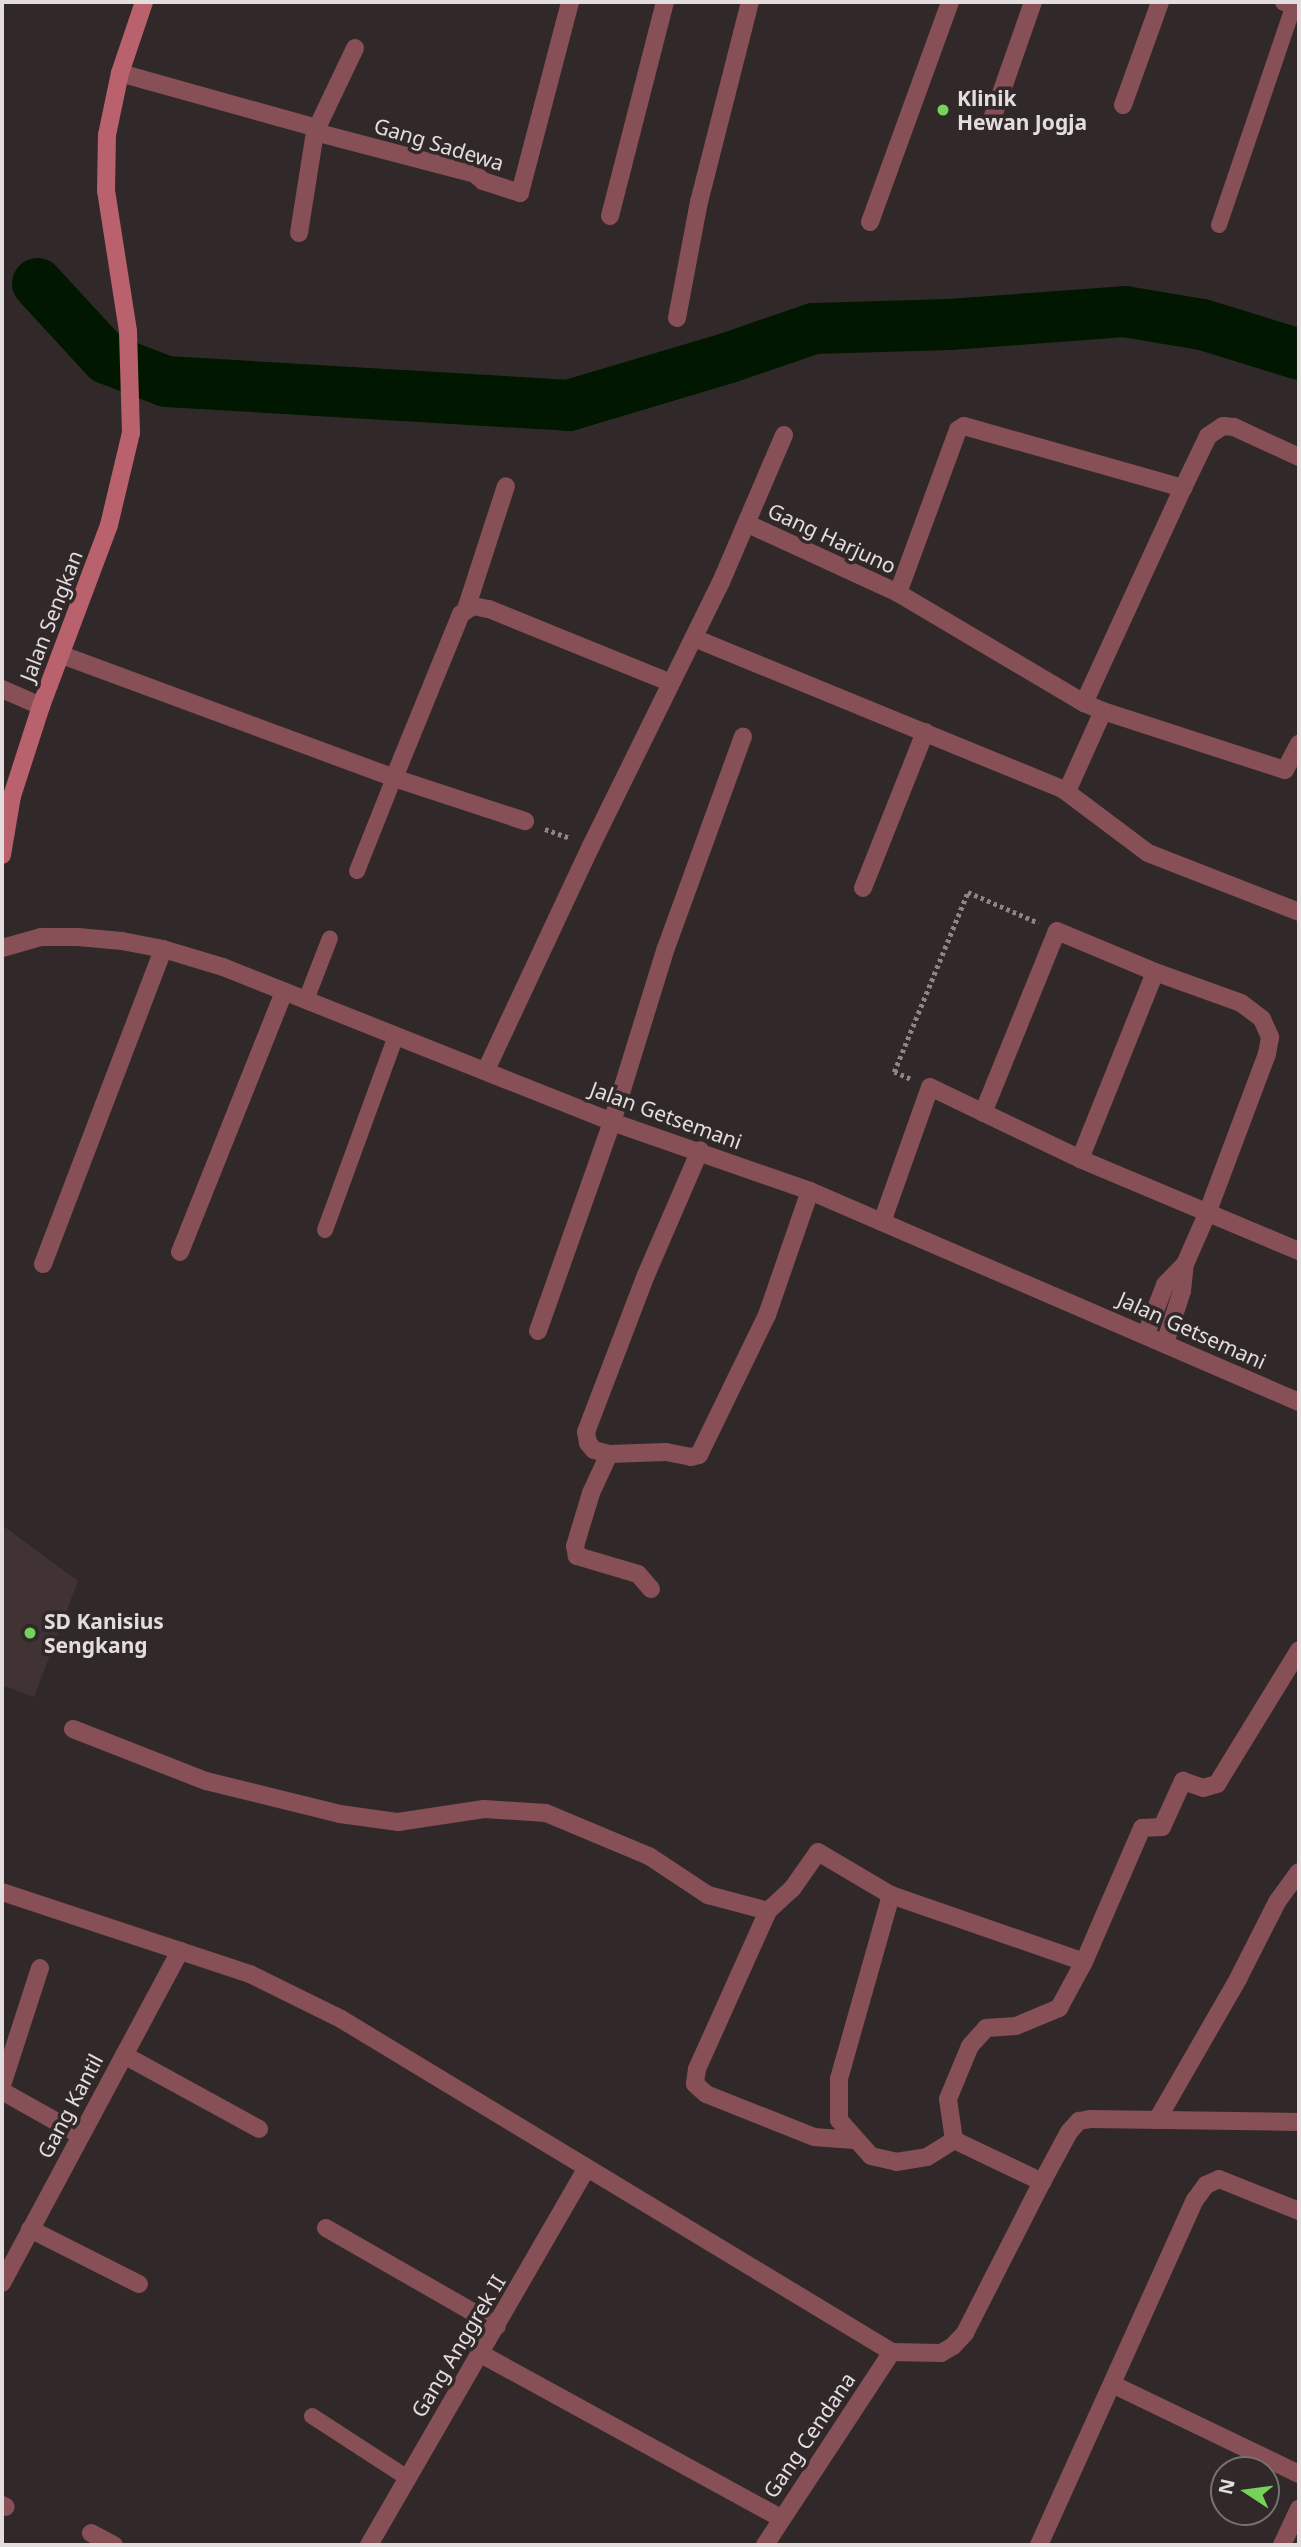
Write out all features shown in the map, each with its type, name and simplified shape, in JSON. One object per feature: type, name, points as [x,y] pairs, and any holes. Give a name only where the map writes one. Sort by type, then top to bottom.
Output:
[{"type":"main road","points":[[120,73],[144,2]]},
{"type":"main road","name":"Jalan Sengkan","points":[[2,855],[12,796],[40,706],[62,655],[109,525],[131,433],[128,331],[106,191],[107,135],[120,73]]},
{"type":"street","name":"Gang Sadewa","points":[[120,73],[475,174],[483,181],[520,193],[570,2]]},
{"type":"street","points":[[610,216],[665,2]]},
{"type":"street","points":[[677,318],[699,202],[750,2]]},
{"type":"street","points":[[870,222],[950,2]]},
{"type":"street","points":[[991,122],[1033,2]]},
{"type":"street","points":[[1123,105],[1160,2]]},
{"type":"street","points":[[299,233],[316,130],[355,48]]},
{"type":"street","points":[[898,593],[958,430],[964,426],[1184,488]]},
{"type":"street","points":[[1084,703],[1208,436],[1223,426],[1234,427],[1299,457]]},
{"type":"street","points":[[486,1070],[591,846],[748,524],[783,435]]},
{"type":"street","points":[[466,609],[506,486]]},
{"type":"street","name":"Gang Harjuno","points":[[748,524],[898,593],[1084,703],[1292,774]]},
{"type":"street","points":[[394,778],[461,614],[473,606],[489,609],[671,683]]},
{"type":"street","points":[[694,638],[1064,790],[1148,853],[1299,912]]},
{"type":"street","points":[[62,655],[394,778],[525,821]]},
{"type":"street","points":[[2,689],[40,706]]},
{"type":"street","points":[[1064,790],[1068,789],[1103,711]]},
{"type":"street","points":[[863,888],[925,732]]},
{"type":"street","points":[[538,1331],[612,1122],[666,948],[743,737]]},
{"type":"street","points":[[1292,774],[1299,744]]},
{"type":"street","points":[[983,1113],[1057,931],[1251,1009],[1268,1026],[1270,1037],[1207,1214],[1185,1264],[1182,1291],[1165,1343]]},
{"type":"street","name":"Jalan Getsemani","points":[[2,948],[41,937],[78,937],[163,949],[223,967],[612,1122],[700,1150],[810,1191],[1299,1402]]},
{"type":"street","points":[[44,1264],[163,949]]},
{"type":"street","points":[[1080,1159],[1155,972]]},
{"type":"street","points":[[180,1252],[284,992]]},
{"type":"street","points":[[882,1222],[930,1087],[1080,1159],[1299,1251]]},
{"type":"street","points":[[700,1150],[646,1275],[586,1432],[588,1443],[594,1450],[610,1454],[666,1452],[691,1457],[699,1455],[766,1315],[810,1191]]},
{"type":"street","points":[[1146,1334],[1165,1285],[1185,1264]]},
{"type":"street","points":[[610,1454],[591,1493],[577,1556],[638,1574],[651,1589]]},
{"type":"street","points":[[954,2140],[948,2099],[970,2046],[986,2028],[1016,2026],[1059,2008],[1084,1962],[1142,1828],[1162,1827],[1183,1781],[1203,1788],[1217,1784],[1299,1650]]},
{"type":"street","points":[[73,1729],[206,1781],[340,1814],[398,1822],[484,1810],[546,1813],[649,1856],[708,1895],[768,1911]]},
{"type":"street","points":[[854,2140],[814,2137],[706,2094],[695,2084],[696,2070],[768,1911],[792,1889],[818,1852],[891,1895],[1084,1962]]},
{"type":"street","points":[[1157,2120],[1238,1979],[1277,1902],[1299,1872]]},
{"type":"street","points":[[2,1892],[250,1974],[341,2019],[892,2352],[941,2353],[953,2346],[965,2333],[1069,2132],[1079,2122],[1090,2119],[1299,2122]]},
{"type":"street","points":[[891,1895],[839,2080],[839,2120],[870,2156],[896,2162],[927,2157],[954,2140]]},
{"type":"street","name":"Gang Kantil","points":[[2,2283],[180,1951]]},
{"type":"street","points":[[2,2085],[40,1968]]},
{"type":"street","points":[[124,2055],[259,2129]]},
{"type":"street","points":[[2,2091],[80,2135]]},
{"type":"street","points":[[954,2140],[1042,2182]]},
{"type":"street","name":"Gang Anggrek II","points":[[369,2545],[586,2169]]},
{"type":"street","points":[[1039,2545],[1114,2385],[1195,2200],[1206,2185],[1219,2179],[1299,2211]]},
{"type":"street","points":[[326,2228],[497,2326]]},
{"type":"street","points":[[30,2229],[139,2284]]},
{"type":"street","name":"Gang Cendana","points":[[765,2545],[780,2518],[892,2352]]},
{"type":"street","points":[[481,2354],[780,2518]]},
{"type":"street","points":[[1114,2385],[1299,2474]]},
{"type":"street","points":[[1282,2545],[1299,2509]]},
{"type":"street","points":[[91,2533],[114,2545]]},
{"type":"lane","points":[[1219,225],[1292,5]]},
{"type":"lane","points":[[357,871],[394,778]]},
{"type":"lane","points":[[306,1000],[330,938]]},
{"type":"lane","points":[[326,1230],[396,1036]]},
{"type":"lane","points":[[312,2416],[406,2477]]},
{"type":"path","points":[[525,821],[591,846]]},
{"type":"path","points":[[930,1087],[894,1072],[968,892],[1057,931]]},
{"type":"shaded area","name":"SD Kanisius Sengkang","points":[[2,1525],[78,1581],[34,1697],[2,1685]]},
{"type":"waterway","points":[[37,283],[106,358],[166,381],[568,405],[726,358],[813,328],[949,324],[1124,311],[1202,324],[1299,354]]},
{"type":"place","name":"Klinik Hewan Jogja","points":[[943,110]]},
{"type":"place","name":"SD Kanisius Sengkang","points":[[30,1633]]}]
